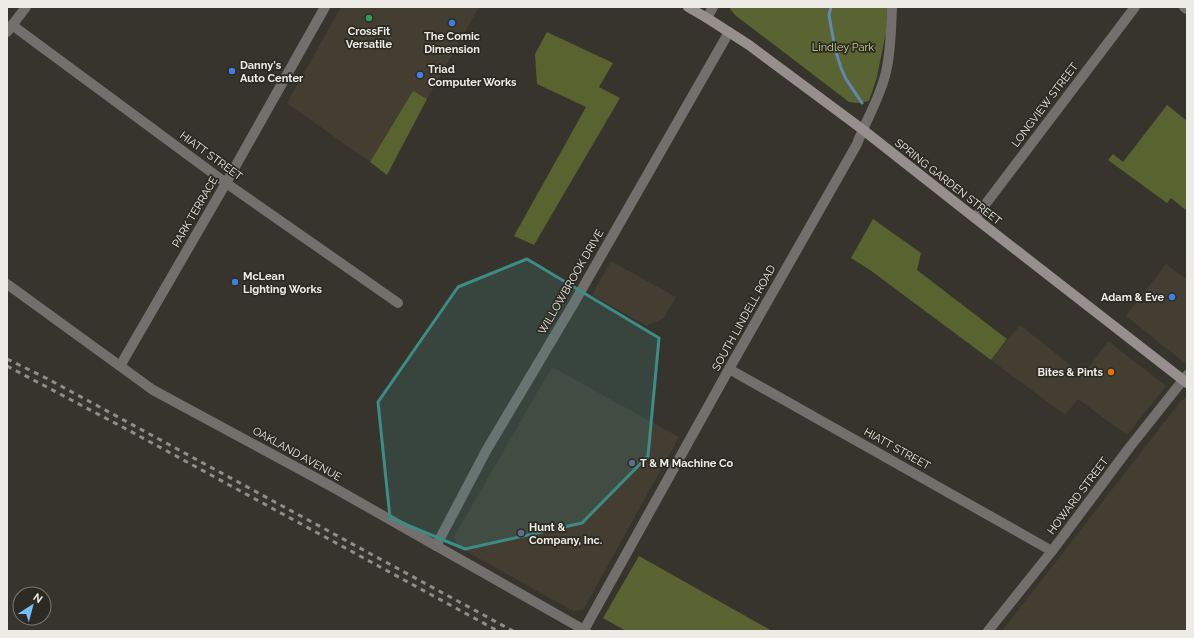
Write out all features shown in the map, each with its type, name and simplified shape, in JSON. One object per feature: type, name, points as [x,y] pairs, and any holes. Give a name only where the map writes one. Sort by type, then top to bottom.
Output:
[{"type":"main road","name":"SPRING GARDEN STREET","points":[[688,7],[749,45],[862,129],[1186,380]]},
{"type":"street","points":[[10,29],[26,7]]},
{"type":"street","name":"PARK TERRACE","points":[[120,366],[226,183],[325,7]]},
{"type":"street","points":[[707,18],[713,7]]},
{"type":"street","name":"SOUTH LINDELL ROAD","points":[[585,630],[729,369],[857,144],[862,129],[874,106],[886,73],[891,48],[892,7]]},
{"type":"street","name":"LONGVIEW STREET","points":[[975,218],[1134,7]]},
{"type":"street","name":"HIATT STREET","points":[[10,29],[398,303]]},
{"type":"street","name":"WILLOWBROOK DRIVE","points":[[436,546],[486,451],[574,304],[729,32]]},
{"type":"street","name":"OAKLAND AVENUE","points":[[7,284],[154,390],[329,485],[585,630]]},
{"type":"street","name":"HIATT STREET","points":[[729,369],[1052,551]]},
{"type":"street","name":"HOWARD STREET","points":[[988,631],[1052,551],[1125,454],[1186,380]]},
{"type":"highlighted area","points":[[527,259],[659,338],[648,456],[582,523],[465,549],[390,518],[378,402],[458,287]]},
{"type":"shaded area","points":[[341,7],[479,7],[427,99],[413,92],[370,162],[287,103]]},
{"type":"shaded area","points":[[611,261],[676,297],[664,318],[647,326],[592,295]]},
{"type":"shaded area","points":[[1166,264],[1187,280],[1186,364],[1126,316]]},
{"type":"shaded area","points":[[1020,325],[1083,375],[1108,341],[1166,386],[1127,435],[1078,399],[1065,415],[991,360]]},
{"type":"shaded area","points":[[552,367],[679,437],[583,610],[573,611],[457,546],[454,537]]},
{"type":"shaded area","points":[[1185,398],[1187,399],[1187,631],[1002,631],[1180,402]]},
{"type":"green space","name":"Lindley Park","points":[[730,7],[887,7],[886,32],[877,77],[869,101],[858,103],[849,102],[735,15]]},
{"type":"green space","points":[[547,32],[613,63],[599,87],[620,98],[534,245],[514,236],[586,107],[537,84],[535,54]]},
{"type":"green space","points":[[413,91],[427,99],[387,175],[370,162]]},
{"type":"green space","points":[[1167,105],[1187,121],[1187,211],[1171,198],[1167,203],[1108,160],[1113,154],[1123,162]]},
{"type":"green space","points":[[873,219],[921,253],[917,270],[1007,339],[991,360],[870,270],[851,258]]},
{"type":"green space","points":[[639,556],[772,631],[626,631],[603,618]]},
{"type":"waterway","points":[[831,7],[829,15],[835,49],[841,68],[846,79],[862,103]]},
{"type":"railway","points":[[7,359],[48,379],[513,631]]},
{"type":"railway","points":[[7,366],[130,431],[498,631]]},
{"type":"place","name":"CrossFit Versatile","points":[[369,18]]},
{"type":"place","name":"The Comic Dimension","points":[[452,23]]},
{"type":"place","name":"Danny's Auto Center","points":[[232,71]]},
{"type":"place","name":"Triad Computer Works","points":[[420,75]]},
{"type":"place","name":"McLean Lighting Works","points":[[235,282]]},
{"type":"place","name":"Adam & Eve","points":[[1172,297]]},
{"type":"place","name":"Bites & Pints","points":[[1111,372]]},
{"type":"place","name":"T & M Machine Co","points":[[632,463]]},
{"type":"place","name":"Hunt & Company, Inc.","points":[[521,533]]}]
